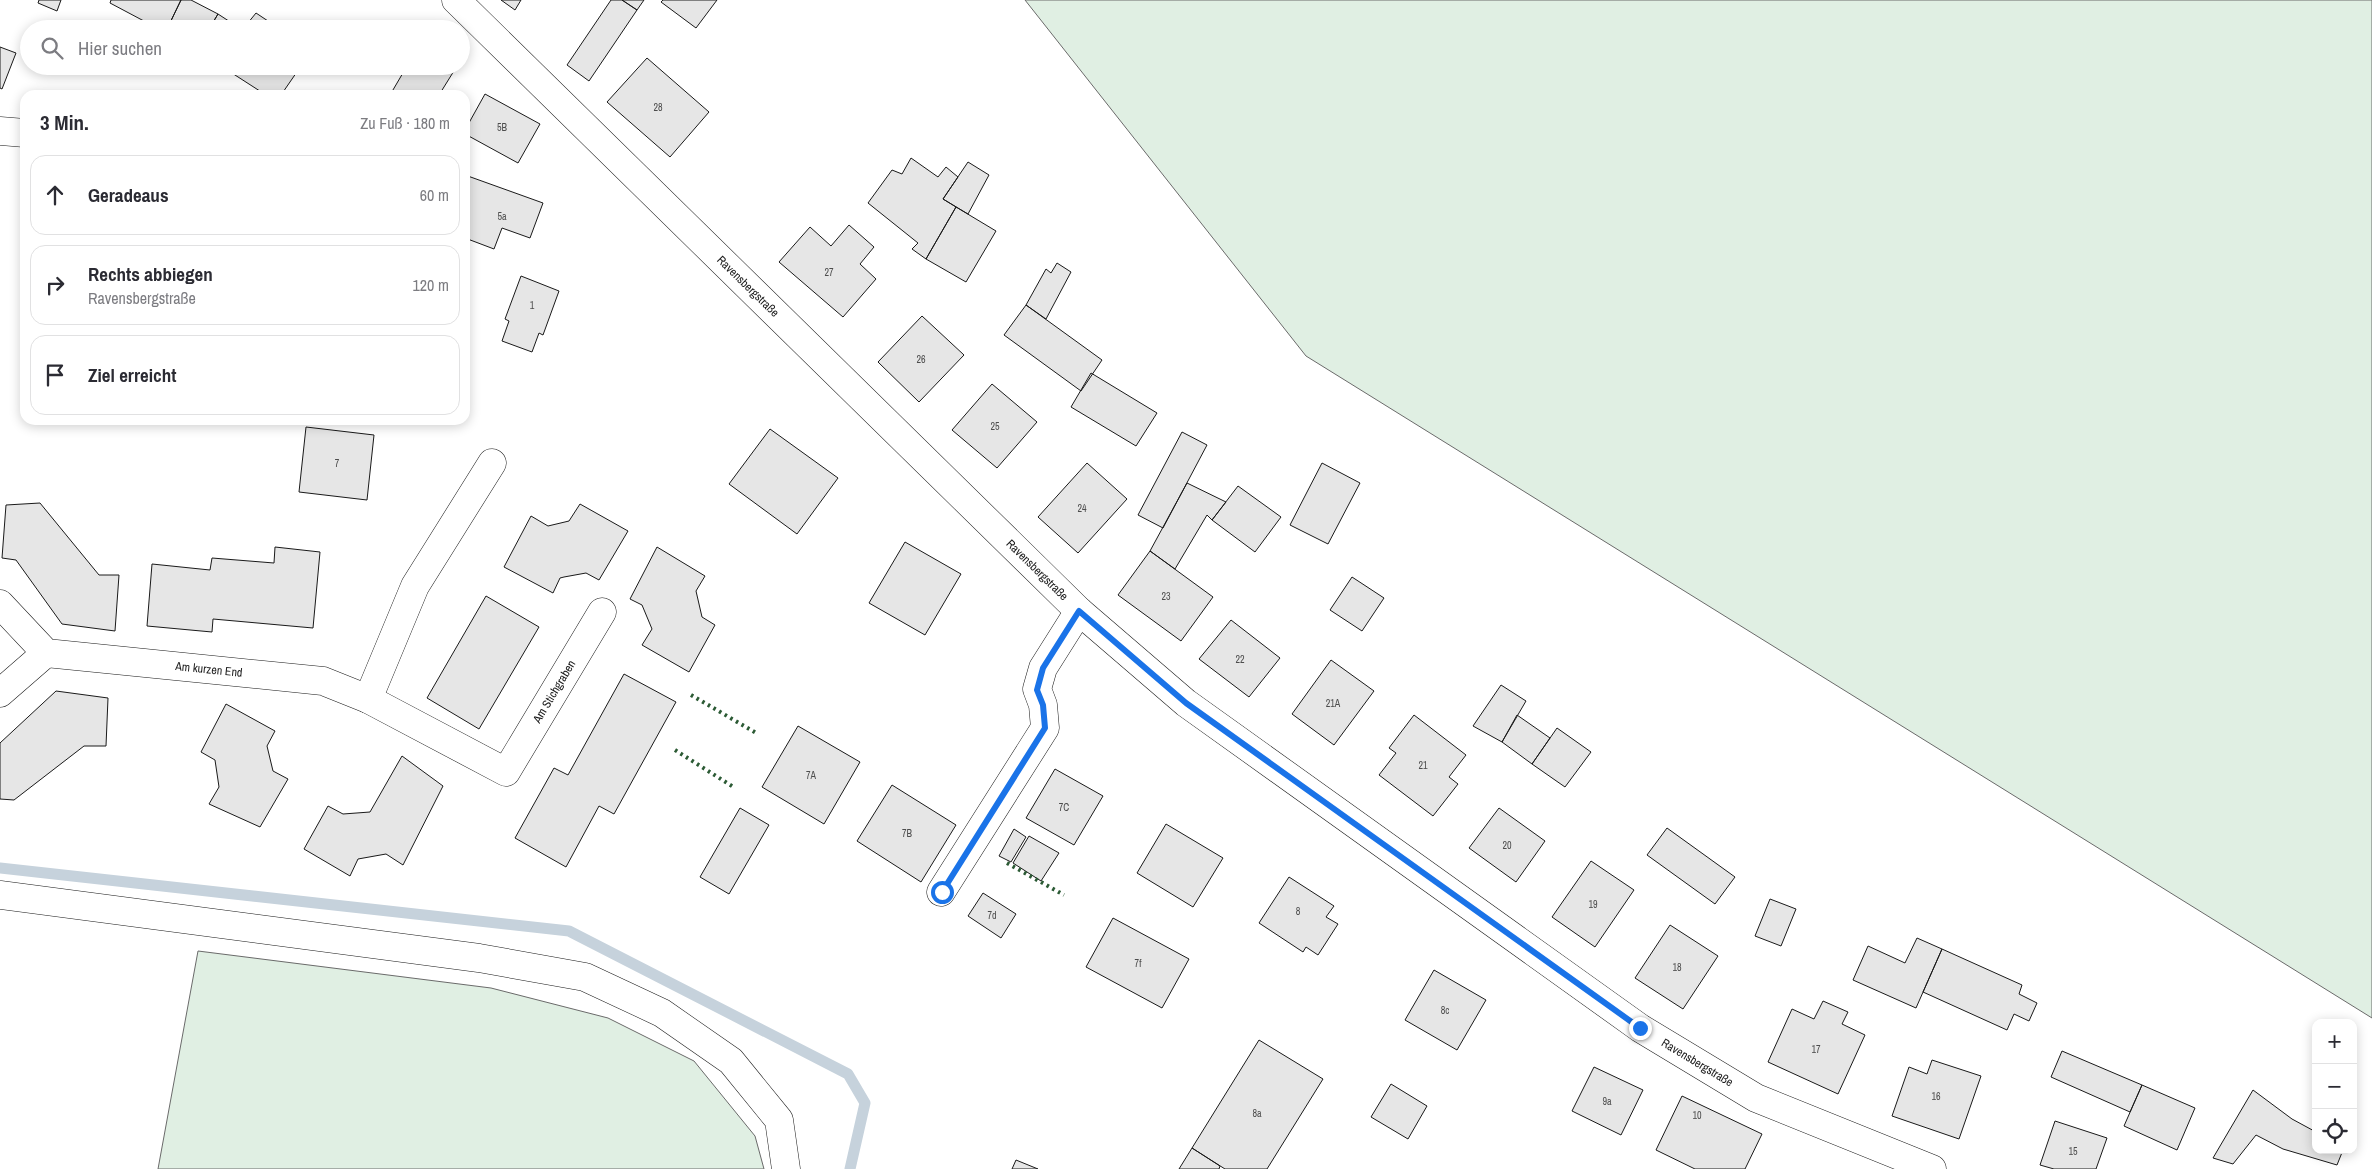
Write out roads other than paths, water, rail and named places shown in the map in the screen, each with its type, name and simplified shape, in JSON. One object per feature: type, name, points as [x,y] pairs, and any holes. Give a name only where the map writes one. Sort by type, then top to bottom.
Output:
[{"type":"street","name":"Ravensbergstraße","points":[[456,0],[1079,611],[1209,720],[1640,1028],[1756,1098],[1932,1169]]},
{"type":"street","points":[[0,131],[20,133]]},
{"type":"street","points":[[368,699],[415,586],[492,464]]},
{"type":"street","points":[[0,604],[46,653],[0,693]]},
{"type":"street","points":[[942,892],[1045,728],[1043,705],[1037,690],[1043,668],[1079,611]]},
{"type":"street","name":"Am Stichgraben","points":[[506,772],[602,612]]},
{"type":"street","name":"Am kurzen End","points":[[46,653],[323,681],[368,699],[506,772]]},
{"type":"street","points":[[0,895],[480,958],[585,977],[662,1013],[731,1061],[779,1120],[786,1169]]},
{"type":"waterway","points":[[0,868],[569,931],[848,1074],[865,1103],[850,1169]]}]
